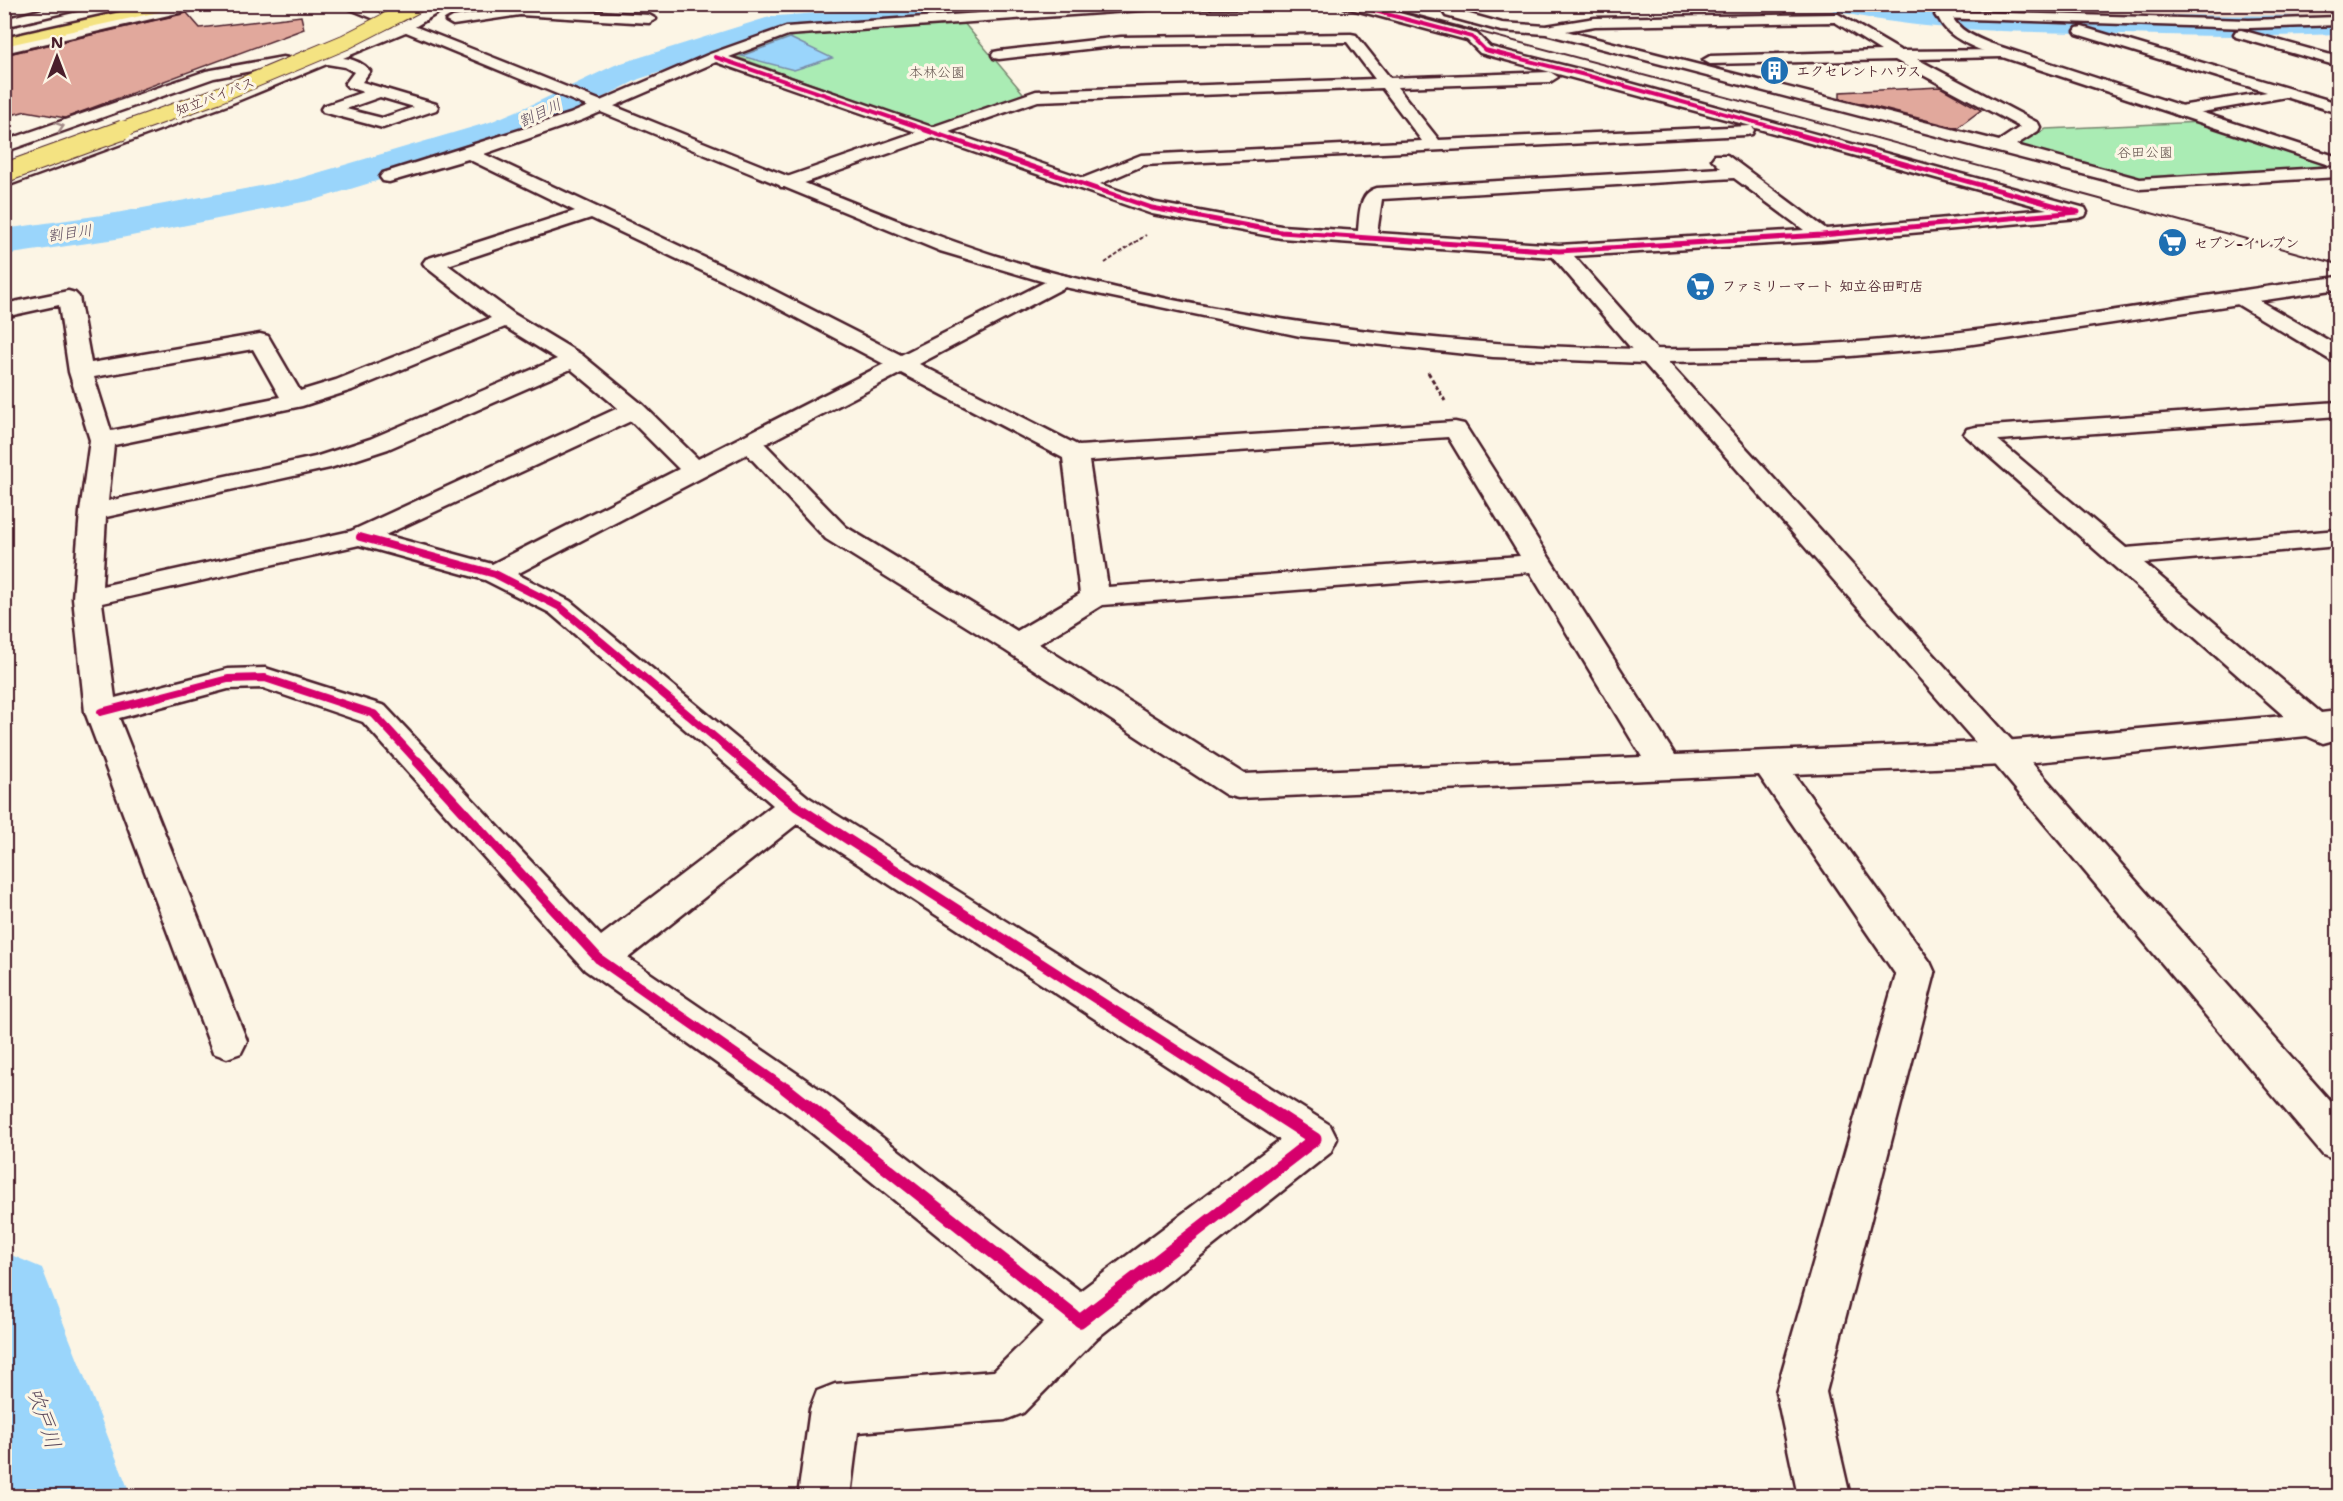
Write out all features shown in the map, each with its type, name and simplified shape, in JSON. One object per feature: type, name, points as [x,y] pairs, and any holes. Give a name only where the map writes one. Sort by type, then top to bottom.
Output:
[{"type":"highway","points":[[4,31],[111,4]]},
{"type":"highway","points":[[4,31],[129,4]]},
{"type":"highway","points":[[4,40],[155,4]]},
{"type":"highway","points":[[4,40],[177,4]]},
{"type":"highway","name":"知立バイパス","points":[[4,161],[197,92],[320,41],[397,4]]},
{"type":"highway","name":"知立バイパス","points":[[4,173],[216,96],[345,42],[419,4]]},
{"type":"street","points":[[4,23],[83,4]]},
{"type":"street","points":[[4,49],[199,4]]},
{"type":"street","points":[[344,4],[565,91],[947,247],[1069,282],[1300,329],[1493,350],[1650,356],[1817,352],[1953,340],[2338,283]]},
{"type":"street","points":[[4,182],[135,135],[403,27],[446,4]]},
{"type":"street","points":[[453,21],[555,4]]},
{"type":"street","points":[[389,177],[576,117],[596,105],[786,31],[1156,5],[1288,4]]},
{"type":"street","points":[[715,57],[1152,208],[1281,232],[1559,251],[1822,235],[2078,212],[1585,75],[1485,50],[1472,37],[1349,4]]},
{"type":"street","points":[[1726,4],[1736,20]]},
{"type":"street","points":[[1570,9],[1595,22]]},
{"type":"street","points":[[521,11],[649,19]]},
{"type":"street","points":[[1440,11],[1501,27],[1546,30],[1672,61],[2140,184],[2338,172]]},
{"type":"street","points":[[1475,20],[1504,11]]},
{"type":"street","points":[[969,18],[1036,96]]},
{"type":"street","points":[[1546,30],[1595,22],[1838,18],[1897,56],[2032,127],[2002,147]]},
{"type":"street","points":[[1946,18],[2238,23],[2338,21]]},
{"type":"street","points":[[1946,18],[2082,31],[2338,33]]},
{"type":"street","points":[[1946,18],[2002,53],[2338,163]]},
{"type":"street","points":[[2082,31],[2338,108]]},
{"type":"street","points":[[1406,36],[1461,34]]},
{"type":"street","points":[[2241,34],[2338,62]]},
{"type":"street","points":[[992,46],[1121,41],[1373,37]]},
{"type":"street","points":[[1351,38],[1434,145]]},
{"type":"street","points":[[4,147],[211,74],[348,49]]},
{"type":"street","points":[[1672,61],[2002,53]]},
{"type":"street","points":[[323,59],[349,63],[362,71],[352,84],[380,92],[430,107],[383,123],[329,110],[380,92]]},
{"type":"street","points":[[787,183],[1036,96],[1386,85],[1585,75]]},
{"type":"street","points":[[2180,111],[2288,93]]},
{"type":"street","points":[[1084,184],[1141,160],[1792,127],[1810,106],[1824,101]]},
{"type":"street","points":[[1686,133],[1822,235]]},
{"type":"street","points":[[469,153],[764,293],[901,366],[1075,454],[1455,429],[1665,767]]},
{"type":"street","points":[[1367,238],[1372,198],[1377,194],[1738,172]]},
{"type":"street","points":[[590,212],[433,263],[506,320],[574,360],[634,410],[696,471]]},
{"type":"street","points":[[1559,251],[2004,753],[2338,1141]]},
{"type":"street","points":[[495,574],[1069,282]]},
{"type":"street","points":[[4,311],[68,297],[81,372],[102,440],[93,512],[87,598],[101,712],[226,1041]]},
{"type":"street","points":[[2239,297],[2338,355]]},
{"type":"street","points":[[102,440],[294,401],[344,385],[506,320]]},
{"type":"street","points":[[81,372],[260,341],[294,401]]},
{"type":"street","points":[[93,512],[321,463],[379,444],[574,360]]},
{"type":"street","points":[[2331,731],[2118,557],[1976,434],[2338,409]]},
{"type":"street","points":[[87,598],[360,537],[634,410]]},
{"type":"street","points":[[750,443],[836,533],[1017,644],[1238,786],[2004,753],[2331,731]]},
{"type":"street","points":[[1075,454],[1095,597]]},
{"type":"street","points":[[360,537],[495,574],[560,607],[796,806],[1315,1139],[1080,1321],[1005,1395],[835,1409],[824,1497]]},
{"type":"street","points":[[2118,557],[2338,538]]},
{"type":"street","points":[[1017,644],[1095,597],[1537,563]]},
{"type":"street","points":[[101,712],[228,679],[265,678],[374,714],[598,959],[806,1103],[1080,1321]]},
{"type":"street","points":[[1768,763],[1916,973],[1801,1392],[1824,1497]]},
{"type":"street","points":[[598,959],[796,806]]},
{"type":"path","points":[[1069,282],[1178,213]]},
{"type":"path","points":[[1411,342],[1457,422],[1455,429]]},
{"type":"shaded area","points":[[1961,4],[2338,4],[2338,17],[2229,20],[1970,13],[1959,7]]},
{"type":"green space","name":"本林公園","points":[[963,22],[1023,93],[1023,96],[940,125],[930,126],[731,55],[791,33]]},
{"type":"green space","name":"谷田公園","points":[[2202,122],[2329,164],[2330,169],[2142,180],[2016,145],[2046,129]]},
{"type":"water","points":[[790,38],[832,58],[794,70],[741,56]]},
{"type":"building","points":[[187,13],[200,28],[301,16],[304,29],[65,118],[26,111],[4,117],[4,55]]},
{"type":"building","points":[[1940,87],[1981,110],[1957,128],[1840,98],[1840,92]]},
{"type":"waterway","name":"割目川","points":[[4,242],[116,226],[303,190],[503,130],[546,112],[627,72],[777,25],[1075,4]]},
{"type":"waterway","name":"割目川","points":[[1843,4],[1890,14],[1962,20],[2186,25],[2338,25]]},
{"type":"waterway","name":"吹戸川","points":[[4,1306],[71,1496]]},
{"type":"railway","points":[[1374,4],[1726,97],[2338,264]]},
{"type":"cycle path","points":[[715,57],[1152,208],[1281,232],[1559,251],[1822,235],[2078,212],[1585,75],[1485,50],[1472,37],[1349,4]]},
{"type":"cycle path","points":[[101,712],[228,679],[265,678],[374,714],[599,959],[806,1103],[1080,1321],[1315,1139],[796,806],[560,607],[495,574],[360,537]]},
{"type":"place","name":"エクセレントハウス","points":[[1775,71]]},
{"type":"place","name":"セブン-イレブン","points":[[2173,243]]},
{"type":"place","name":"ファミリーマート 知立谷田町店","points":[[1701,286]]}]
